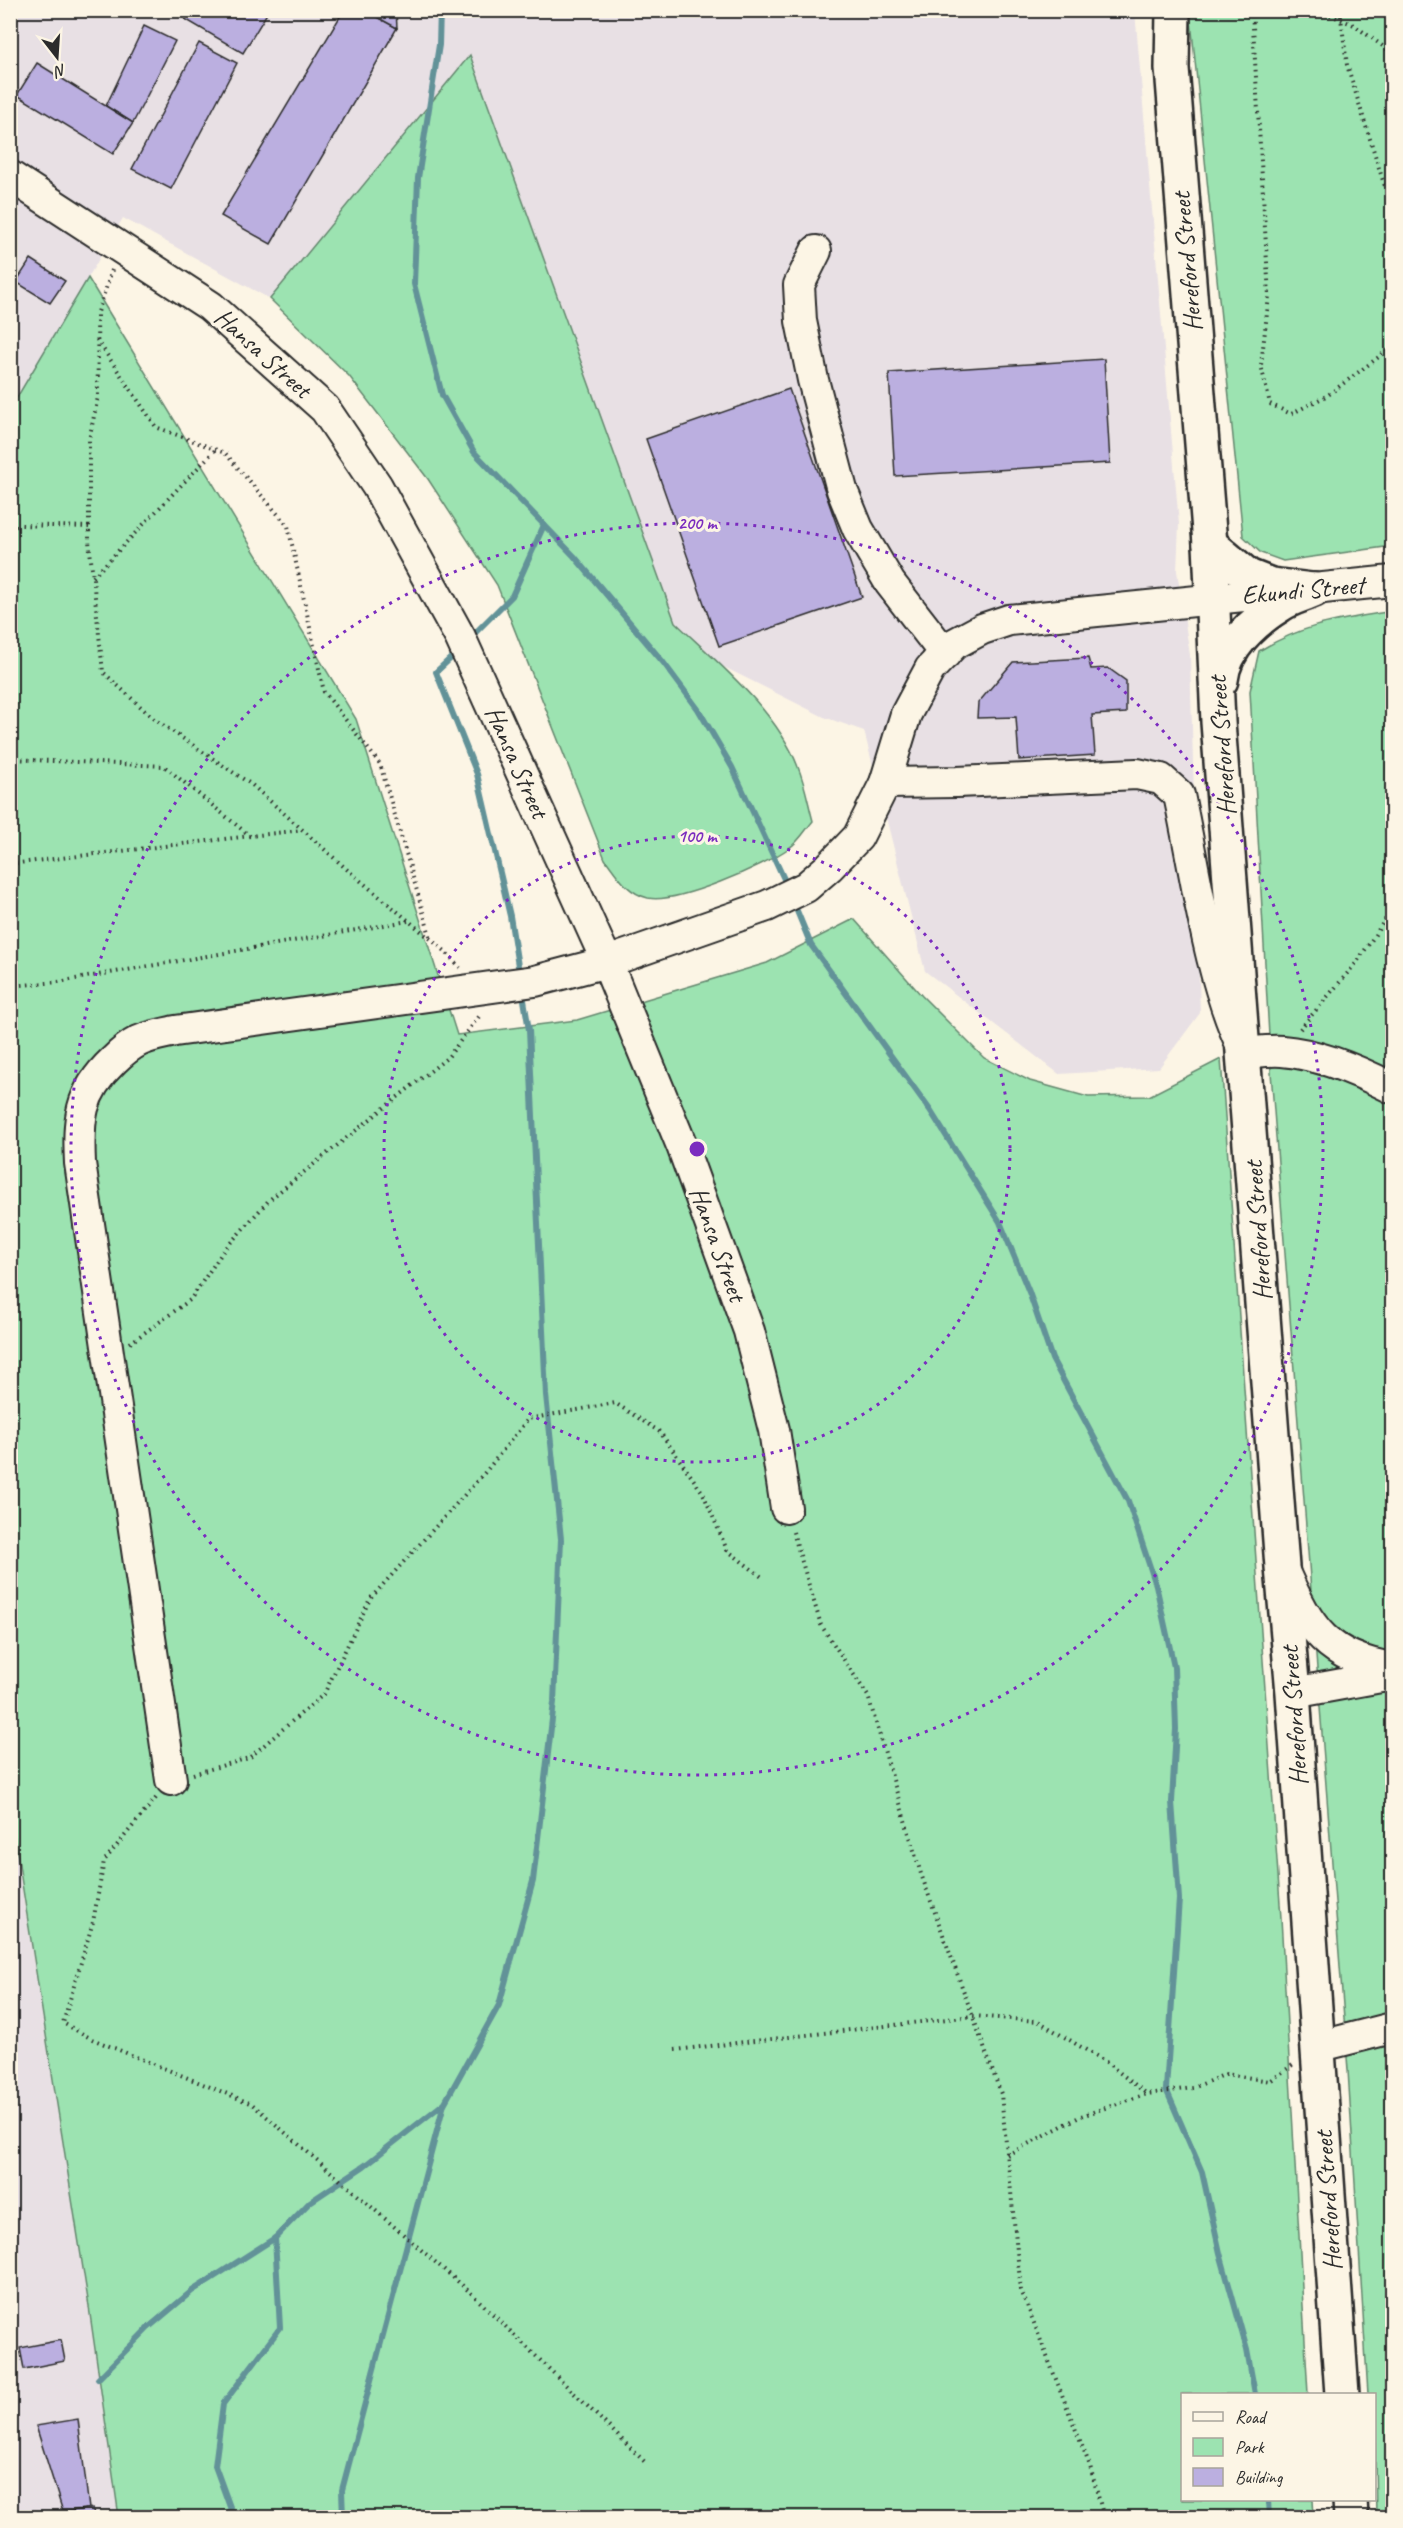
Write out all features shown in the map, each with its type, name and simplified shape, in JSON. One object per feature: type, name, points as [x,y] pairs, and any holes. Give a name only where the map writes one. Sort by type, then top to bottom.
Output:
[{"type":"main road","name":"Hereford Street","points":[[1156,10],[1172,68]]},
{"type":"main road","name":"Hereford Street","points":[[1173,10],[1172,68],[1214,598],[1218,722],[1293,1693],[1342,2393]]},
{"type":"main road","points":[[1210,544],[1248,576],[1271,585],[1314,590]]},
{"type":"main road","points":[[1218,722],[1222,671],[1233,648],[1251,627],[1281,604],[1314,590]]},
{"type":"main road","points":[[1350,2501],[1351,2517]]},
{"type":"street","name":"Hansa Street","points":[[10,176],[210,306],[325,409],[377,486],[460,637],[607,962],[682,1146],[749,1331],[774,1430],[786,1508]]},
{"type":"street","points":[[816,251],[799,285],[801,321],[813,380],[842,490],[858,529],[890,583],[945,654]]},
{"type":"street","name":"Ekundi Street","points":[[171,1780],[80,1163],[78,1131],[87,1092],[103,1070],[120,1053],[138,1041],[175,1031],[535,981],[607,962],[768,906],[806,887],[858,837],[885,783],[906,714],[930,669],[954,644],[982,629],[1009,620],[1392,581]]},
{"type":"street","points":[[885,783],[1137,774],[1161,779],[1179,795],[1218,982],[1230,1021],[1245,1053],[1281,1051],[1312,1056],[1369,1076],[1392,1088]]},
{"type":"street","points":[[1282,1567],[1313,1629],[1332,1647],[1360,1661],[1392,1668]]},
{"type":"street","points":[[1293,1693],[1392,1675]]},
{"type":"street","points":[[1317,2048],[1392,2028]]},
{"type":"path","points":[[1252,10],[1269,296],[1261,365],[1270,404],[1290,414],[1328,395],[1392,347]]},
{"type":"path","points":[[1319,10],[1354,25],[1392,52]]},
{"type":"path","points":[[1340,10],[1347,65],[1384,184],[1392,193]]},
{"type":"path","points":[[110,1365],[131,1342],[190,1300],[224,1250],[269,1200],[448,1057],[491,987],[409,921],[252,785],[154,719],[103,672],[89,527],[89,440],[98,397],[97,315],[119,247]]},
{"type":"path","points":[[97,340],[156,427],[225,453],[288,526],[324,692],[380,764],[431,939]]},
{"type":"path","points":[[93,577],[215,450]]},
{"type":"path","points":[[10,528],[20,525],[89,527]]},
{"type":"path","points":[[10,759],[164,766],[251,836]]},
{"type":"path","points":[[10,864],[302,830]]},
{"type":"path","points":[[1281,1051],[1357,962],[1392,909]]},
{"type":"path","points":[[10,986],[58,982],[409,921]]},
{"type":"path","points":[[647,2464],[470,2292],[252,2104],[92,2038],[63,2023],[93,1922],[104,1861],[171,1780],[249,1758],[324,1694],[370,1599],[488,1470],[528,1419],[615,1403],[660,1432],[703,1493],[727,1550],[762,1577]]},
{"type":"path","points":[[786,1508],[821,1625],[868,1696],[921,1874],[1001,2094],[1021,2290],[1090,2466],[1104,2517]]},
{"type":"path","points":[[675,2050],[973,2016],[1038,2021],[1106,2062],[1147,2094]]},
{"type":"path","points":[[1007,2155],[1081,2116],[1147,2094],[1193,2088],[1227,2074],[1270,2081],[1317,2048]]},
{"type":"shaded area","points":[[11,11],[1135,11],[1179,524],[1177,571],[1190,655],[1200,1013],[1159,1068],[1059,1074],[925,971],[864,731],[824,717],[720,665],[675,622],[470,56],[270,299],[123,218],[11,409]]},
{"type":"shaded area","points":[[10,1814],[88,2300],[121,2517],[11,2517]]},
{"type":"green space","points":[[1190,11],[1392,11],[1392,546],[1283,561],[1261,553],[1243,536]]},
{"type":"green space","points":[[470,55],[675,622],[761,707],[788,746],[803,780],[813,821],[799,839],[777,856],[699,890],[661,898],[641,896],[623,883],[605,859],[497,585],[428,479],[349,376],[270,299]]},
{"type":"green space","points":[[88,278],[356,719],[457,1035],[577,1020],[767,963],[854,919],[922,996],[984,1058],[1030,1081],[1088,1097],[1149,1096],[1221,1059],[1281,1918],[1308,2393],[1181,2393],[1181,2501],[1313,2501],[1314,2517],[119,2517],[88,2300],[11,1814],[10,409]]},
{"type":"green space","points":[[1392,611],[1392,2517],[1376,2517],[1376,2393],[1368,2393],[1348,2070],[1271,1072],[1250,691],[1259,651],[1292,634],[1340,620]]},
{"type":"building","points":[[190,10],[269,10],[243,53],[185,19]]},
{"type":"building","points":[[344,10],[364,10],[397,28],[271,244],[221,216]]},
{"type":"building","points":[[364,10],[396,10],[397,28]]},
{"type":"building","points":[[144,26],[175,41],[133,123],[106,106]]},
{"type":"building","points":[[199,43],[237,63],[171,189],[132,169]]},
{"type":"building","points":[[37,63],[133,123],[113,154],[17,95]]},
{"type":"building","points":[[31,259],[65,281],[50,303],[16,282]]},
{"type":"building","points":[[1104,359],[1110,463],[895,476],[889,373]]},
{"type":"building","points":[[789,389],[862,597],[719,646],[646,439]]},
{"type":"building","points":[[1088,658],[1091,669],[1108,668],[1126,681],[1126,713],[1092,715],[1095,755],[1019,760],[1016,717],[977,718],[978,703],[1013,662]]},
{"type":"building","points":[[61,2340],[65,2361],[24,2369],[20,2348]]},
{"type":"building","points":[[10,2347],[15,2347],[18,2361],[10,2362]]},
{"type":"building","points":[[78,2419],[89,2509],[63,2512],[36,2426]]},
{"type":"building","points":[[93,2508],[94,2518],[64,2518],[63,2512]]},
{"type":"waterway","points":[[440,10],[439,45],[418,178],[414,284],[442,395],[474,452],[574,556],[663,662],[698,709],[732,767],[784,879]]},
{"type":"waterway","points":[[476,632],[512,596],[544,525]]},
{"type":"waterway","points":[[451,658],[436,672],[477,774],[510,916],[518,966]]},
{"type":"waterway","points":[[797,911],[811,945],[930,1110],[1000,1222],[1029,1292],[1052,1359],[1128,1501],[1156,1585],[1174,1667],[1176,1729],[1172,1802],[1179,1899],[1166,2089],[1202,2172],[1220,2253],[1247,2350],[1255,2393]]},
{"type":"waterway","points":[[343,2518],[342,2490],[444,2104],[499,2005],[533,1881],[554,1702],[561,1539],[546,1395],[529,1030],[524,1000]]},
{"type":"waterway","points":[[98,2379],[148,2328],[192,2291],[275,2238],[310,2202],[364,2166],[443,2104]]},
{"type":"waterway","points":[[234,2518],[215,2466],[223,2404],[280,2328],[275,2238]]},
{"type":"waterway","points":[[1268,2501],[1269,2518]]}]
